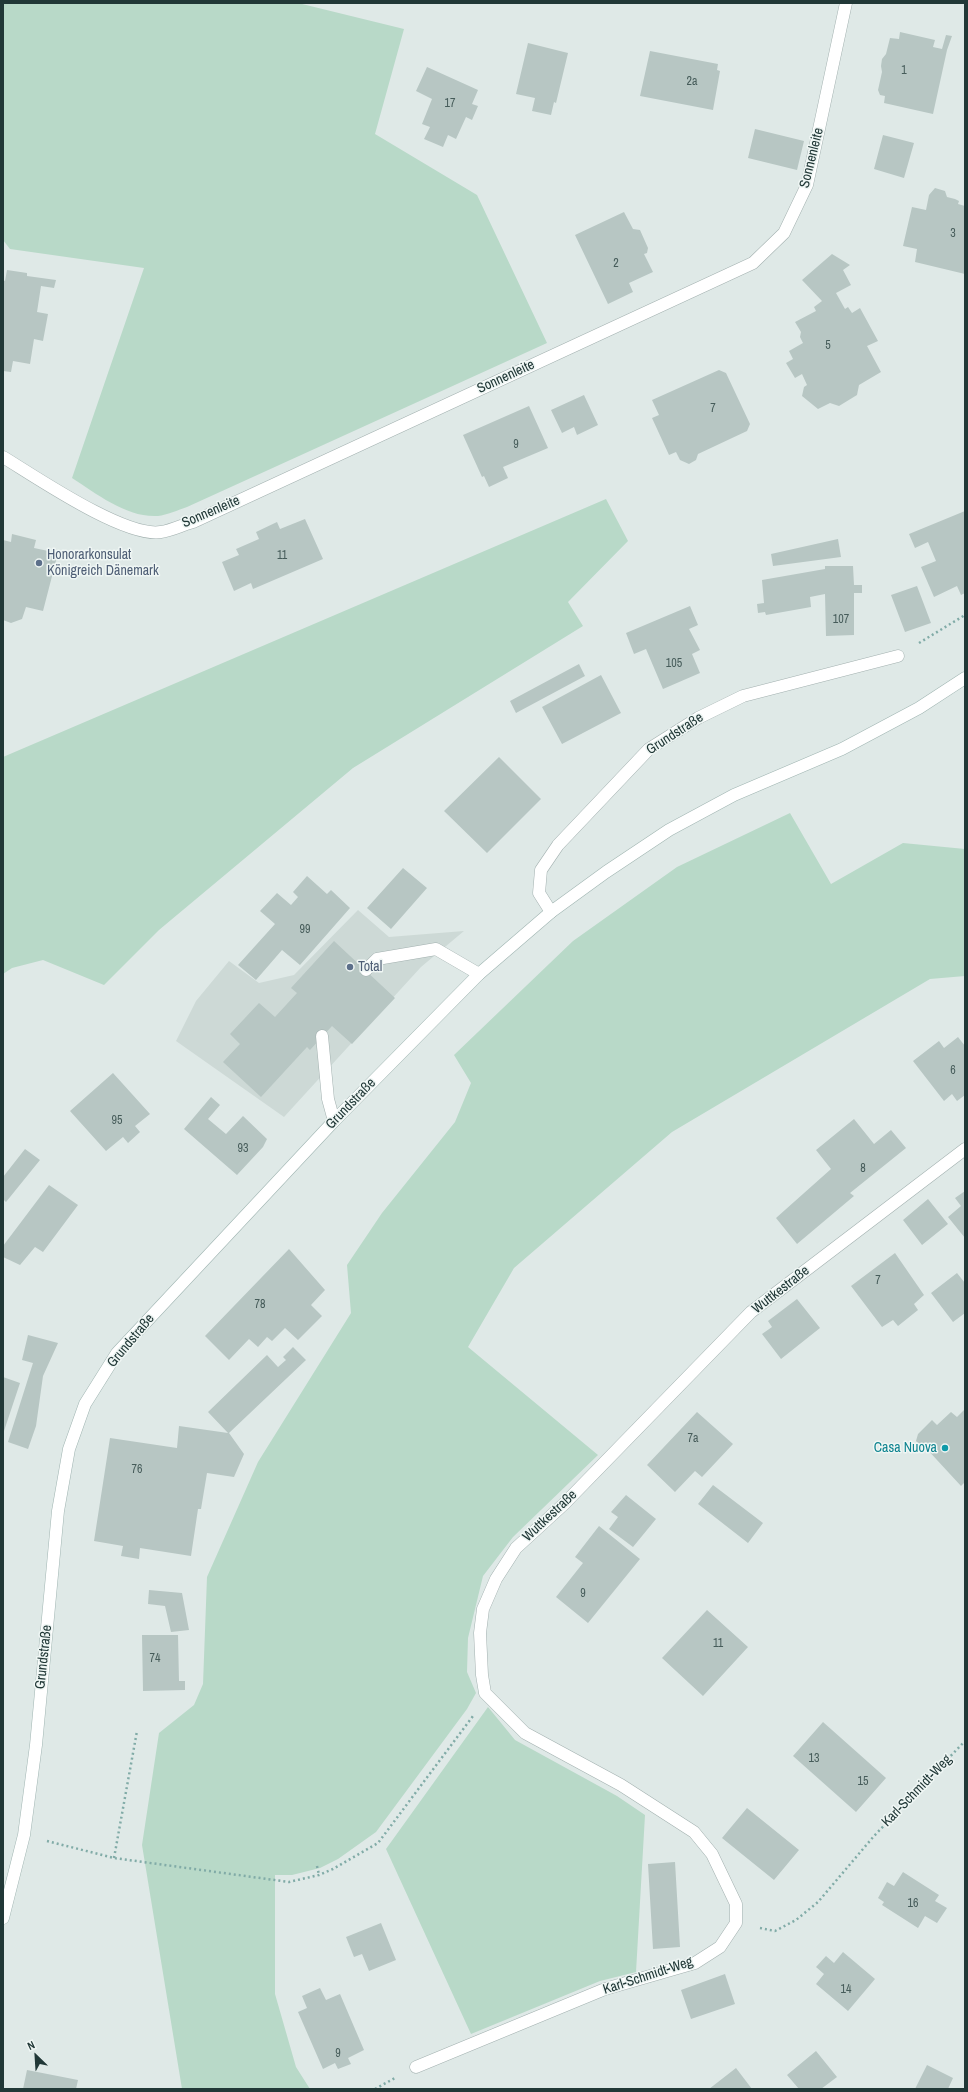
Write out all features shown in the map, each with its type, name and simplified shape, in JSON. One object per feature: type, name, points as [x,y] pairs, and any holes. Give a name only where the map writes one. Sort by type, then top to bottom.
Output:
[{"type":"street","name":"Sonnenleite","points":[[3,457],[113,522],[140,531],[160,533],[193,522],[753,263],[784,233],[807,185],[846,3]]},
{"type":"street","name":"Grundstraße","points":[[551,912],[539,893],[541,870],[558,845],[649,749],[698,718],[743,696],[898,656]]},
{"type":"street","name":"Grundstraße","points":[[3,1918],[24,1835],[36,1745],[58,1511],[69,1449],[85,1404],[117,1353],[334,1121],[479,974],[551,912],[668,830],[734,795],[842,749],[920,708],[965,678]]},
{"type":"street","points":[[366,970],[377,959],[436,949],[479,974]]},
{"type":"street","points":[[322,1036],[328,1099],[334,1121]]},
{"type":"street","name":"Wuttkestraße","points":[[736,1923],[736,1904],[712,1854],[694,1832],[621,1785],[525,1732],[486,1693],[482,1675],[480,1633],[483,1609],[496,1579],[516,1548],[564,1504],[751,1312],[965,1149]]},
{"type":"street","name":"Karl-Schmidt-Weg","points":[[416,2067],[605,1989],[695,1963],[720,1947],[736,1923]]},
{"type":"path","points":[[898,656],[965,614]]},
{"type":"path","points":[[24,1835],[114,1858],[289,1882],[319,1875],[333,1869],[378,1843],[474,1713]]},
{"type":"path","points":[[114,1858],[137,1731]]},
{"type":"path","name":"Karl-Schmidt-Weg","points":[[736,1923],[774,1931],[796,1920],[818,1902],[874,1836],[965,1741]]},
{"type":"path","points":[[317,1866],[319,1875]]},
{"type":"shaded area","points":[[358,910],[389,937],[464,931],[421,967],[284,1117],[176,1041],[196,1001],[229,961],[259,983],[294,975]]},
{"type":"green space","points":[[3,3],[298,3],[404,29],[375,134],[477,195],[547,343],[187,507],[165,515],[146,516],[124,509],[102,498],[72,478],[144,268],[10,249],[3,240]]},
{"type":"green space","points":[[606,499],[628,541],[568,602],[583,626],[353,768],[159,930],[104,985],[43,960],[12,968],[3,974],[3,757]]},
{"type":"green space","points":[[790,813],[831,884],[903,843],[965,849],[965,976],[930,979],[672,1132],[514,1268],[468,1347],[598,1455],[513,1537],[483,1576],[468,1638],[467,1672],[476,1693],[467,1709],[376,1832],[338,1859],[320,1868],[292,1875],[275,1875],[275,1994],[296,2067],[310,2089],[182,2089],[142,1845],[159,1733],[194,1705],[203,1684],[207,1577],[258,1462],[351,1313],[347,1265],[382,1213],[455,1122],[471,1083],[454,1055],[573,941],[677,867]]},
{"type":"green space","points":[[488,1707],[515,1740],[617,1796],[645,1815],[636,1972],[600,1981],[471,2034],[386,1849]]},
{"type":"building","points":[[900,32],[935,40],[933,47],[942,49],[946,35],[952,36],[947,50],[933,114],[884,103],[885,96],[880,95],[878,90],[882,72],[882,59],[886,54],[890,38],[899,39]]},
{"type":"building","points":[[528,43],[568,53],[556,103],[554,102],[551,115],[532,111],[535,98],[516,94]]},
{"type":"building","points":[[650,51],[718,64],[717,70],[720,71],[713,110],[640,96]]},
{"type":"building","points":[[427,67],[478,90],[472,104],[478,106],[472,120],[466,117],[456,139],[448,135],[443,147],[424,139],[430,127],[422,124],[432,99],[416,91]]},
{"type":"building","points":[[755,129],[804,141],[797,170],[748,158]]},
{"type":"building","points":[[883,135],[914,143],[904,178],[874,169]]},
{"type":"building","points":[[935,188],[945,191],[947,197],[959,201],[958,204],[965,206],[965,274],[915,262],[917,249],[903,246],[912,207],[926,210],[929,195]]},
{"type":"building","points":[[624,212],[633,229],[640,230],[648,248],[647,253],[644,254],[653,272],[629,283],[633,292],[608,304],[575,235]]},
{"type":"building","points":[[832,254],[850,265],[843,270],[851,285],[836,293],[845,309],[848,307],[852,313],[860,308],[878,341],[867,346],[881,372],[859,385],[857,395],[839,406],[830,403],[818,409],[802,396],[804,387],[807,385],[802,374],[795,378],[786,363],[793,359],[789,351],[803,343],[800,337],[801,332],[795,322],[816,311],[814,307],[822,301],[802,280]]},
{"type":"building","points":[[7,270],[27,273],[27,276],[56,280],[54,288],[41,286],[37,312],[48,314],[43,341],[34,339],[30,364],[13,361],[11,372],[3,371],[3,280],[5,281]]},
{"type":"building","points":[[719,370],[726,373],[750,424],[747,431],[698,454],[696,460],[689,464],[680,460],[676,452],[669,455],[652,418],[659,415],[652,400]]},
{"type":"building","points":[[584,395],[598,425],[577,435],[574,427],[562,433],[551,410]]},
{"type":"building","points":[[529,406],[548,448],[503,467],[508,478],[489,487],[484,476],[482,477],[463,435]]},
{"type":"building","points":[[965,511],[965,593],[961,595],[957,586],[934,597],[921,567],[936,561],[928,542],[915,548],[909,534]]},
{"type":"building","points":[[305,519],[323,559],[253,589],[251,583],[234,591],[222,562],[239,555],[236,549],[259,539],[256,532],[277,522],[280,529]]},
{"type":"building","points":[[12,534],[36,540],[34,548],[58,553],[43,611],[26,607],[22,619],[11,623],[3,620],[3,540],[11,542]]},
{"type":"building","points":[[838,539],[841,557],[773,566],[771,554]]},
{"type":"building","points":[[825,566],[853,566],[854,585],[862,585],[862,593],[854,593],[854,635],[826,636],[825,594],[810,597],[811,607],[766,615],[765,612],[758,613],[757,604],[764,603],[762,580],[825,569]]},
{"type":"building","points":[[917,586],[931,623],[905,632],[891,595]]},
{"type":"building","points":[[690,606],[698,625],[689,629],[700,650],[692,654],[700,673],[663,689],[646,649],[634,654],[626,633]]},
{"type":"building","points":[[579,664],[585,676],[516,713],[510,701]]},
{"type":"building","points":[[601,675],[621,713],[562,744],[542,707]]},
{"type":"building","points":[[499,757],[541,799],[487,853],[444,811]]},
{"type":"building","points":[[403,868],[427,888],[391,929],[367,908]]},
{"type":"building","points":[[307,876],[327,894],[331,890],[350,908],[300,965],[282,950],[256,980],[238,965],[275,924],[260,911],[277,893],[291,905],[298,897],[293,892]]},
{"type":"building","points":[[334,941],[395,998],[352,1044],[332,1026],[310,1050],[307,1047],[261,1097],[223,1062],[240,1044],[230,1034],[259,1003],[275,1017],[297,993],[291,988]]},
{"type":"building","points":[[958,1037],[965,1046],[965,1095],[957,1101],[952,1094],[944,1101],[913,1061],[939,1041],[944,1048]]},
{"type":"building","points":[[113,1073],[150,1114],[135,1126],[140,1132],[128,1143],[123,1137],[106,1151],[70,1111]]},
{"type":"building","points":[[211,1097],[220,1105],[208,1119],[226,1134],[243,1116],[267,1139],[263,1147],[237,1175],[184,1129]]},
{"type":"building","points":[[854,1119],[874,1144],[891,1130],[906,1148],[850,1193],[854,1196],[797,1244],[776,1218],[831,1169],[816,1150]]},
{"type":"building","points":[[25,1149],[40,1160],[6,1202],[3,1199],[3,1177]]},
{"type":"building","points":[[49,1185],[78,1205],[43,1252],[35,1247],[20,1265],[3,1257],[3,1246]]},
{"type":"building","points":[[965,1191],[965,1238],[948,1217],[961,1206],[955,1198]]},
{"type":"building","points":[[928,1199],[948,1224],[922,1245],[903,1220]]},
{"type":"building","points":[[289,1249],[325,1290],[311,1305],[322,1316],[298,1340],[285,1328],[272,1341],[267,1337],[258,1347],[249,1339],[229,1360],[205,1336]]},
{"type":"building","points":[[895,1253],[924,1295],[914,1304],[918,1310],[898,1326],[893,1320],[882,1327],[851,1286]]},
{"type":"building","points":[[957,1273],[965,1283],[965,1313],[953,1322],[931,1293]]},
{"type":"building","points":[[797,1299],[820,1328],[781,1359],[762,1334],[772,1327],[768,1321]]},
{"type":"building","points":[[28,1335],[58,1343],[43,1376],[36,1426],[28,1449],[8,1442],[33,1363],[22,1360]]},
{"type":"building","points":[[293,1347],[306,1360],[229,1433],[244,1454],[234,1477],[207,1473],[201,1509],[198,1509],[191,1556],[140,1548],[139,1559],[121,1556],[123,1546],[94,1541],[110,1438],[177,1448],[179,1426],[228,1433],[208,1412],[267,1355],[278,1367],[286,1360],[283,1357]]},
{"type":"building","points":[[3,1377],[20,1383],[3,1434]]},
{"type":"building","name":"Casa Nuova","points":[[965,1409],[965,1482],[961,1486],[925,1447],[923,1449],[916,1441],[918,1434],[932,1420],[937,1425],[951,1412],[957,1417]]},
{"type":"building","points":[[697,1412],[733,1444],[702,1477],[695,1471],[675,1492],[647,1465]]},
{"type":"building","points":[[713,1485],[763,1523],[748,1543],[698,1504]]},
{"type":"building","points":[[626,1495],[656,1519],[633,1547],[609,1529],[618,1517],[611,1512]]},
{"type":"building","points":[[599,1526],[640,1559],[588,1623],[556,1597],[583,1563],[575,1557]]},
{"type":"building","points":[[149,1590],[182,1593],[189,1630],[171,1632],[165,1606],[148,1604]]},
{"type":"building","points":[[707,1610],[748,1647],[703,1696],[662,1658]]},
{"type":"building","points":[[142,1635],[178,1635],[179,1681],[185,1681],[185,1690],[143,1691]]},
{"type":"building","points":[[823,1722],[886,1778],[856,1812],[793,1756]]},
{"type":"building","points":[[747,1808],[799,1850],[774,1880],[722,1838]]},
{"type":"building","points":[[675,1862],[680,1947],[653,1949],[648,1864]]},
{"type":"building","points":[[903,1872],[939,1895],[935,1901],[947,1908],[937,1923],[925,1916],[918,1928],[882,1905],[884,1902],[878,1898],[887,1882],[894,1886]]},
{"type":"building","points":[[381,1923],[396,1960],[369,1971],[362,1954],[354,1957],[346,1937]]},
{"type":"building","points":[[843,1952],[875,1979],[848,2011],[816,1984],[824,1974],[816,1967],[826,1956],[834,1963]]},
{"type":"building","points":[[725,1974],[735,2004],[691,2019],[681,1990]]},
{"type":"building","points":[[320,1988],[326,2000],[340,1994],[364,2050],[348,2058],[351,2064],[338,2069],[335,2063],[323,2069],[298,2012],[307,2008],[302,1996]]},
{"type":"building","points":[[816,2051],[837,2077],[821,2089],[799,2089],[787,2075]]},
{"type":"building","points":[[927,2065],[953,2078],[948,2089],[915,2089]]},
{"type":"building","points":[[736,2068],[752,2089],[709,2089]]},
{"type":"building","points":[[27,2070],[78,2080],[76,2089],[23,2089]]},
{"type":"place","name":"Honorarkonsulat Königreich Dänemark","points":[[39,563]]},
{"type":"place","name":"Total","points":[[350,967]]},
{"type":"place","name":"Casa Nuova","points":[[945,1448]]}]
